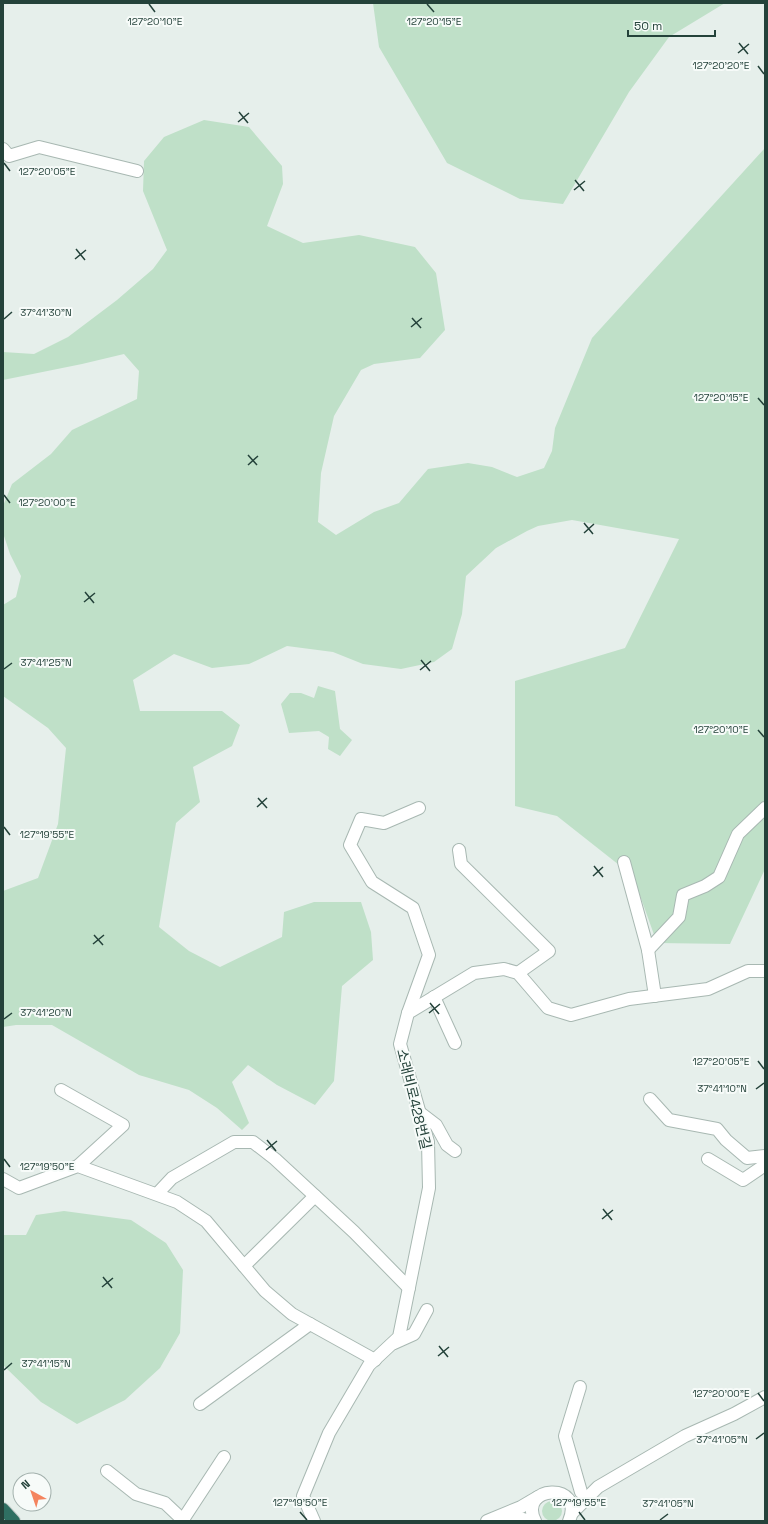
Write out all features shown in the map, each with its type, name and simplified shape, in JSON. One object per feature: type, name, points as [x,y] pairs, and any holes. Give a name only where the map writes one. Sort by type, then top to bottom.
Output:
[{"type":"highway","points":[[3,1509],[14,1521]]},
{"type":"street","points":[[3,149],[10,156],[39,147],[137,171]]},
{"type":"street","name":"소래비로428번길","points":[[314,1521],[303,1496],[329,1433],[369,1365],[399,1336],[430,1188],[428,1142],[400,1044],[408,1013],[429,955],[413,908],[372,882],[350,845],[362,819],[384,823],[419,808]]},
{"type":"street","points":[[648,950],[680,917],[683,895],[705,886],[719,877],[738,834],[765,808]]},
{"type":"street","points":[[459,850],[461,864],[549,951],[518,973]]},
{"type":"street","points":[[624,862],[648,950],[655,996]]},
{"type":"street","points":[[408,1013],[474,974],[504,969],[518,973],[548,1008],[571,1015],[629,999],[708,988],[748,971],[765,971]]},
{"type":"street","points":[[434,997],[455,1043]]},
{"type":"street","points":[[3,1179],[19,1188],[78,1166],[123,1125],[61,1090]]},
{"type":"street","points":[[650,1099],[669,1120],[717,1129],[726,1140],[746,1158],[765,1156]]},
{"type":"street","points":[[419,1112],[436,1125],[447,1146],[455,1151]]},
{"type":"street","points":[[157,1194],[172,1178],[234,1142],[253,1142],[275,1159],[354,1232],[409,1288]]},
{"type":"street","points":[[708,1159],[744,1180],[765,1165]]},
{"type":"street","points":[[78,1166],[177,1202],[206,1221],[265,1291],[292,1314],[374,1360]]},
{"type":"street","points":[[244,1266],[315,1196]]},
{"type":"street","points":[[391,1344],[414,1334],[427,1310]]},
{"type":"street","points":[[200,1404],[310,1324]]},
{"type":"street","points":[[580,1387],[565,1436],[580,1492]]},
{"type":"street","points":[[487,1521],[521,1507],[543,1494],[553,1492],[562,1494],[580,1492],[598,1487],[686,1436],[765,1398]]},
{"type":"street","points":[[107,1471],[136,1494],[165,1504],[182,1520],[224,1457]]},
{"type":"street","points":[[571,1518],[598,1487]]},
{"type":"street","points":[[562,1494],[570,1502],[571,1518]]},
{"type":"street","points":[[535,1521],[533,1507],[540,1496]]},
{"type":"street","points":[[501,1516],[516,1517],[530,1521]]},
{"type":"green space","points":[[373,3],[725,3],[669,37],[629,92],[563,204],[520,199],[447,163],[379,47]]},
{"type":"green space","points":[[204,120],[249,127],[282,166],[283,184],[267,226],[303,243],[359,235],[415,247],[436,273],[445,330],[420,358],[374,364],[361,370],[334,416],[321,473],[318,522],[336,535],[374,512],[399,503],[428,469],[468,463],[492,467],[517,477],[544,468],[552,451],[555,428],[592,338],[765,148],[765,869],[730,944],[657,943],[633,876],[557,816],[515,806],[515,681],[625,648],[679,539],[572,520],[538,526],[527,531],[496,548],[466,576],[462,614],[452,649],[434,662],[401,669],[363,664],[333,652],[287,646],[249,664],[212,668],[174,654],[133,680],[140,711],[222,711],[240,725],[232,746],[193,767],[200,802],[176,823],[159,927],[189,951],[220,967],[282,937],[284,912],[314,902],[361,902],[371,932],[373,960],[342,986],[334,1081],[315,1105],[277,1085],[248,1065],[232,1082],[249,1123],[242,1130],[217,1108],[189,1090],[139,1075],[52,1025],[16,1025],[3,1027],[3,891],[38,878],[58,824],[66,748],[48,728],[3,696],[3,605],[16,597],[21,576],[10,554],[3,533],[3,506],[12,484],[51,454],[72,430],[137,399],[139,371],[124,354],[3,380],[3,352],[34,354],[68,337],[117,300],[153,269],[167,250],[143,191],[144,161],[164,137]]},
{"type":"green space","points":[[318,686],[335,691],[340,729],[352,740],[340,756],[328,749],[329,737],[319,731],[289,733],[281,704],[290,693],[301,693],[314,698]]},
{"type":"green space","points":[[64,1211],[131,1220],[166,1243],[183,1270],[180,1333],[160,1368],[125,1400],[77,1424],[41,1402],[3,1365],[3,1235],[26,1235],[36,1215]]},
{"type":"green space","points":[[552,1501],[559,1504],[562,1511],[559,1518],[552,1521],[545,1518],[542,1511],[545,1504]]}]
